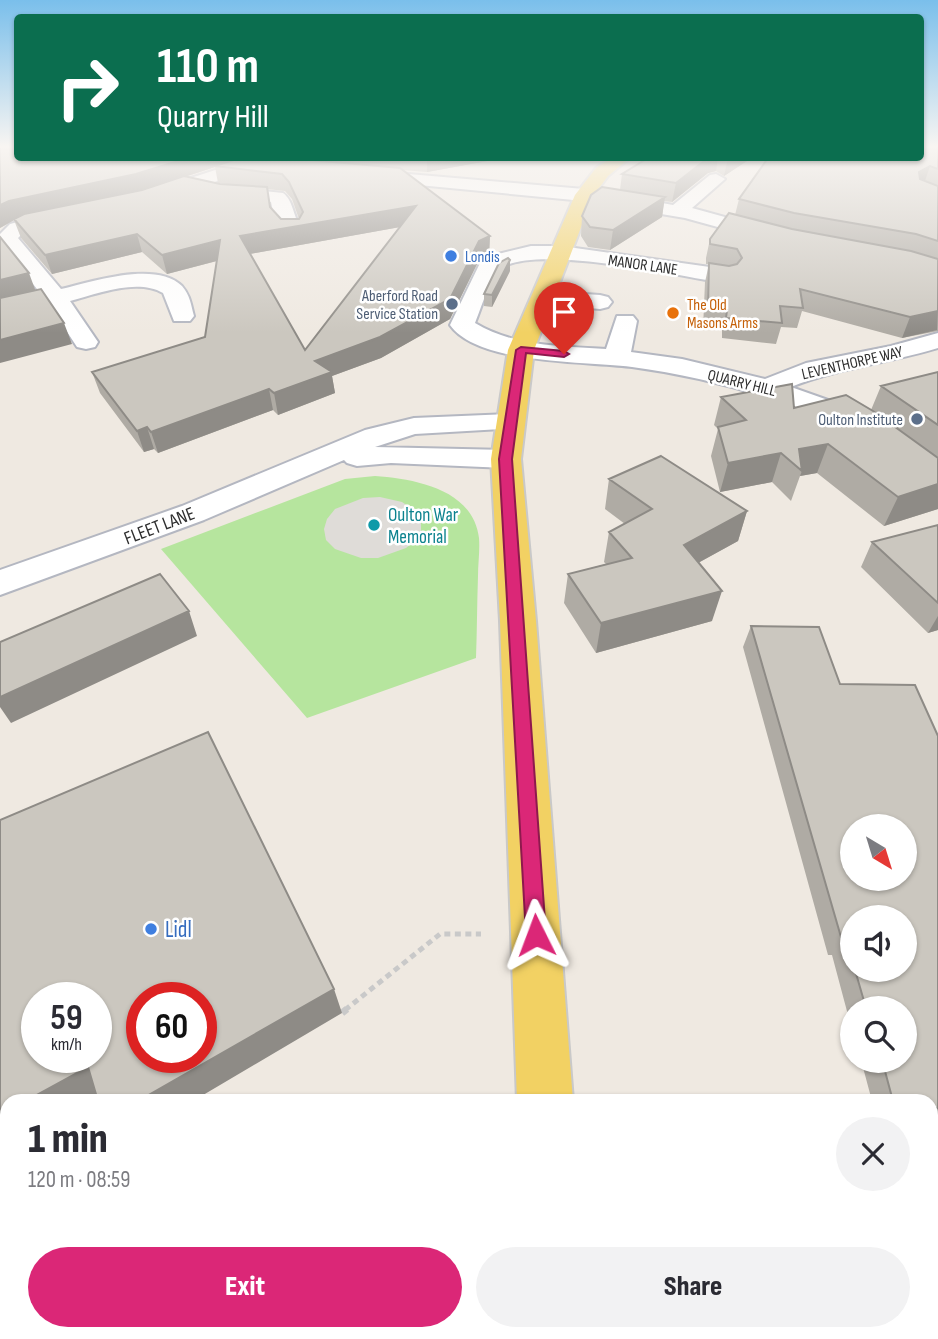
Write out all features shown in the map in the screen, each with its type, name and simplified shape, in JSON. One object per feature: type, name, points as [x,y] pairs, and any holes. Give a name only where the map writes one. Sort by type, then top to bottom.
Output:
[{"type":"main road","points":[[545,1094],[506,459],[521,350],[579,208]]},
{"type":"street","points":[[283,208],[286,225],[293,232]]},
{"type":"street","points":[[662,208],[787,240]]},
{"type":"street","points":[[83,212],[5,230],[7,238],[56,298],[86,342]]},
{"type":"street","name":"MANOR LANE","points":[[521,350],[486,340],[462,325],[489,266],[505,258],[531,252],[561,253],[724,276]]},
{"type":"street","points":[[0,311],[116,283],[147,282],[170,288],[176,294],[182,316]]},
{"type":"street","points":[[542,298],[600,302]]},
{"type":"street","points":[[617,358],[625,321]]},
{"type":"street","name":"LEVENTHORPE WAY","points":[[767,387],[815,368],[895,353],[938,340]]},
{"type":"street","name":"QUARRY HILL","points":[[521,350],[617,358],[682,368],[767,387],[852,418],[936,478]]},
{"type":"street","name":"FLEET LANE","points":[[0,583],[193,513],[375,436],[414,426],[509,422]]},
{"type":"street","name":"FLEET LANE","points":[[316,460],[391,454],[506,459]]},
{"type":"path","points":[[342,1013],[440,934],[536,935]]},
{"type":"green space","points":[[375,476],[407,480],[440,490],[466,508],[474,521],[479,538],[476,658],[307,718],[161,549],[345,479]]},
{"type":"shaded area","points":[[380,497],[402,502],[417,512],[421,531],[416,540],[406,548],[378,558],[361,558],[335,549],[326,540],[324,529],[327,519],[335,509],[363,498]]},
{"type":"building","points":[[51,208],[271,208],[281,219],[299,219],[303,212],[301,208],[401,208],[240,236],[305,350],[414,208],[454,208],[490,236],[479,241],[450,299],[380,337],[315,361],[332,372],[274,393],[269,389],[151,432],[147,427],[137,431],[92,372],[205,337],[220,240],[162,255],[137,234],[45,255],[14,219]]},
{"type":"building","points":[[585,208],[647,208],[613,230],[590,227],[582,216]]},
{"type":"building","points":[[776,208],[938,208],[938,241],[916,234]]},
{"type":"building","points":[[729,213],[938,259],[938,311],[910,317],[800,289],[803,308],[780,306],[782,323],[726,318],[727,310],[708,308],[709,263],[729,266],[737,264],[742,258],[737,249],[710,244],[710,239]]},
{"type":"building","points":[[0,237],[29,273],[0,280]]},
{"type":"building","points":[[508,258],[510,260],[492,295],[484,294],[499,263]]},
{"type":"building","points":[[41,289],[64,323],[0,340],[0,298]]},
{"type":"building","points":[[938,372],[938,425],[881,386]]},
{"type":"building","points":[[792,384],[794,408],[846,395],[873,411],[938,458],[938,484],[898,497],[828,444],[799,449],[802,471],[781,453],[728,463],[718,427],[746,420],[721,397]]},
{"type":"building","points":[[661,456],[747,511],[684,545],[722,591],[601,623],[568,574],[632,558],[609,532],[652,509],[609,479]]},
{"type":"building","points":[[938,525],[938,603],[872,542]]},
{"type":"building","points":[[160,574],[189,611],[0,697],[0,642]]},
{"type":"building","points":[[751,626],[819,627],[840,684],[915,685],[938,736],[938,1094],[891,1094],[885,1073],[917,1073],[917,996],[863,996],[858,982],[917,982],[917,905],[840,905],[840,934]]},
{"type":"building","name":"Lidl","points":[[208,732],[334,989],[217,1056],[217,982],[126,982],[126,1073],[187,1073],[150,1094],[96,1094],[90,1073],[112,1073],[112,982],[21,982],[21,1073],[77,1073],[39,1094],[0,1094],[0,820]]},
{"type":"place","name":"Londis","points":[[451,256]]},
{"type":"place","name":"Aberford Road Service Station","points":[[452,304]]},
{"type":"place","name":"The Old Masons Arms","points":[[673,313]]},
{"type":"place","name":"Oulton Institute","points":[[917,419]]},
{"type":"place","name":"Oulton War Memorial","points":[[374,525]]},
{"type":"place","name":"Lidl","points":[[151,929]]},
{"type":"route","points":[[536,935],[506,459],[521,350],[564,354]]}]
